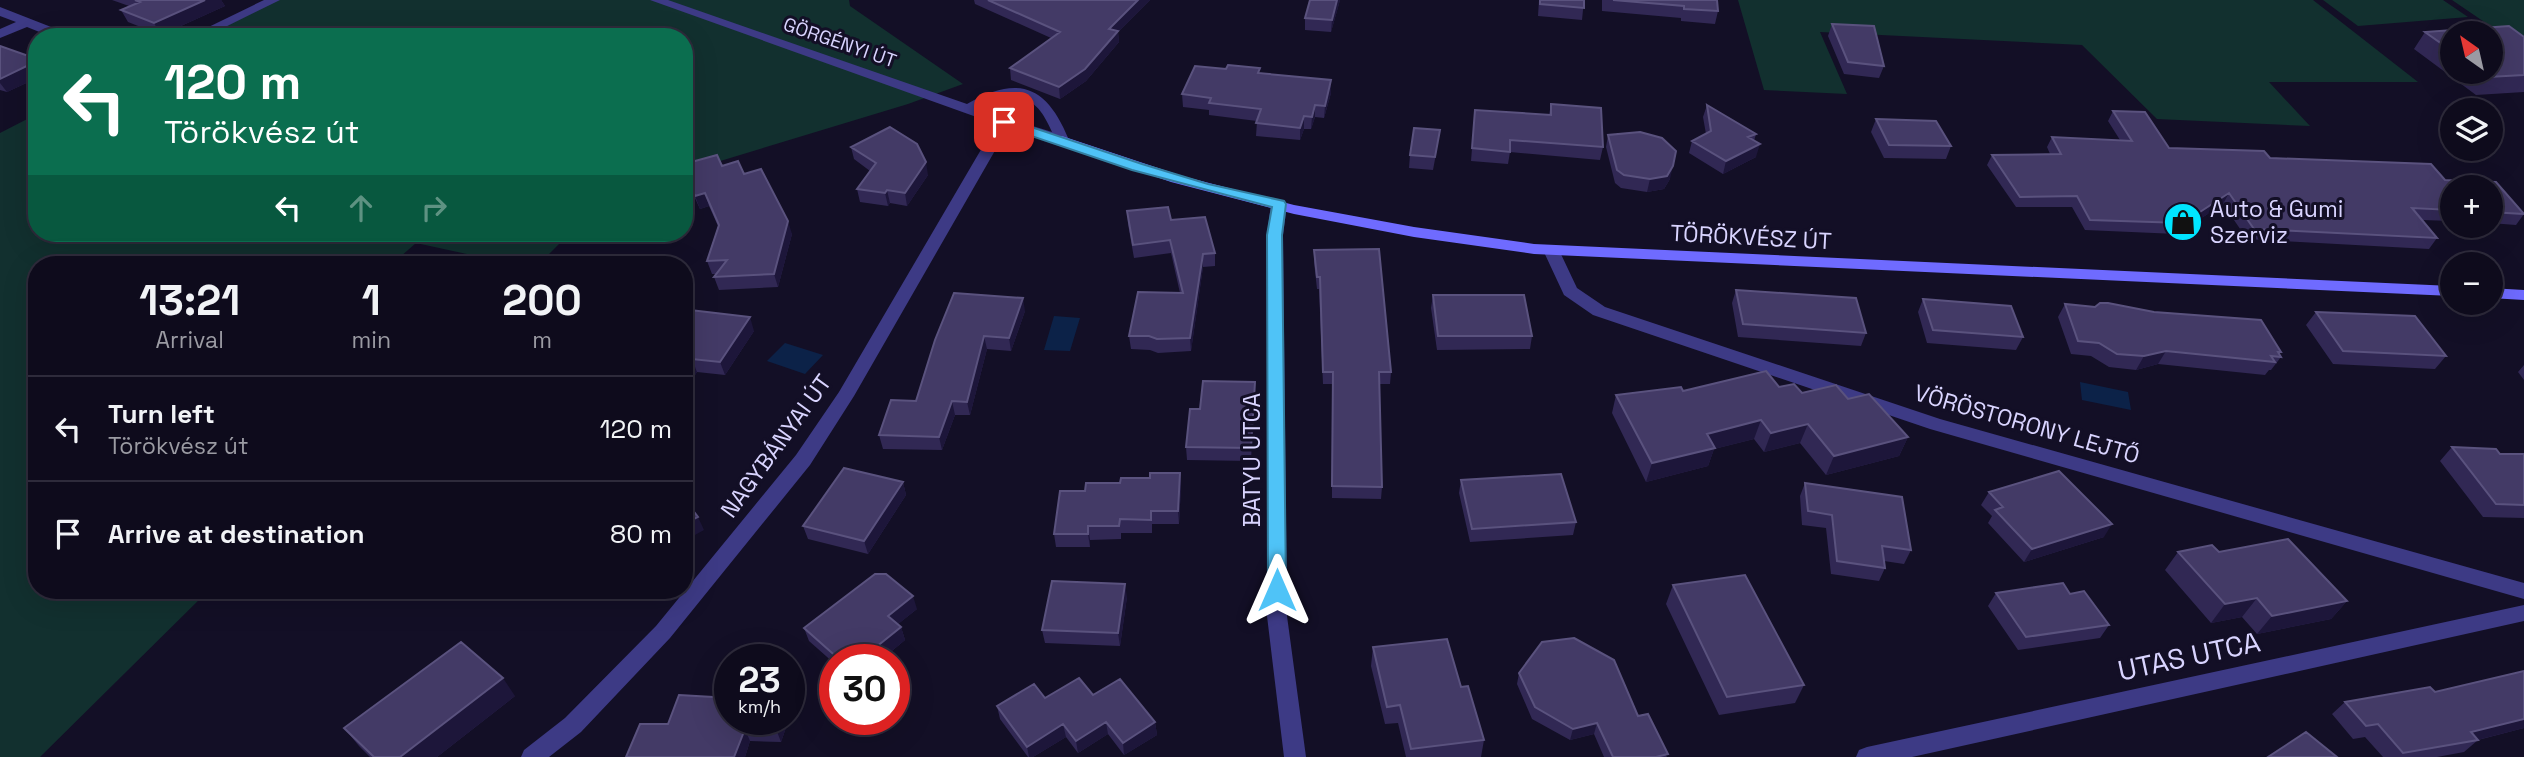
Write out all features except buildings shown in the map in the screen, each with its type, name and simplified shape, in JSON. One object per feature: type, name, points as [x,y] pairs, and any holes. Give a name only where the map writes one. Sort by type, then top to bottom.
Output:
[{"type":"street","points":[[213,28],[274,0]]},
{"type":"street","name":"GÖRGÉNYI ÚT","points":[[656,0],[970,108]]},
{"type":"street","points":[[0,11],[39,28]]},
{"type":"street","points":[[0,34],[25,23]]},
{"type":"street","points":[[970,108],[998,93],[1022,93],[1046,107],[1062,140]]},
{"type":"street","name":"TÖRÖKVÉSZ ÚT","points":[[970,108],[1114,160],[1205,187],[1398,230],[1550,250],[2440,290]]},
{"type":"street","name":"NAGYBÁNYAI ÚT","points":[[693,595],[803,460],[845,396],[1004,122]]},
{"type":"street","name":"BATYU UTCA","points":[[1279,204],[1275,235],[1277,616],[1295,757]]},
{"type":"street","name":"VÖRÖSTORONY LEJTŐ","points":[[1550,250],[1570,291],[1599,312],[1936,424],[2524,591]]},
{"type":"street","points":[[2503,294],[2524,295]]},
{"type":"street","name":"NAGYBÁNYAI ÚT","points":[[532,757],[573,725],[663,632],[690,599]]},
{"type":"street","name":"UTAS UTCA","points":[[1867,757],[2524,613]]},
{"type":"green space","points":[[274,0],[849,0],[850,6],[963,84],[908,104],[693,169],[693,28],[213,28]]},
{"type":"green space","points":[[1738,0],[2313,0],[2418,82],[2269,82],[2310,126],[2157,119],[2082,45],[1820,32],[1847,94],[1764,90]]},
{"type":"green space","points":[[2323,0],[2443,0],[2468,17],[2358,26]]},
{"type":"green space","points":[[2452,0],[2524,0],[2524,49],[2503,35],[2503,21],[2483,21]]},
{"type":"green space","points":[[28,119],[28,242],[561,242],[547,256],[476,256],[416,243],[401,256],[28,256],[28,599],[200,599],[40,757],[0,757],[0,133]]},
{"type":"water","points":[[1054,316],[1080,318],[1070,351],[1044,350]]},
{"type":"water","points":[[785,343],[823,355],[805,374],[767,361]]},
{"type":"water","points":[[2080,382],[2128,392],[2131,410],[2082,400]]},
{"type":"place","name":"Auto & Gumi Szerviz","points":[[2183,222]]},
{"type":"route","points":[[1004,122],[1137,167],[1205,187],[1279,204],[1275,235],[1277,590]]}]
